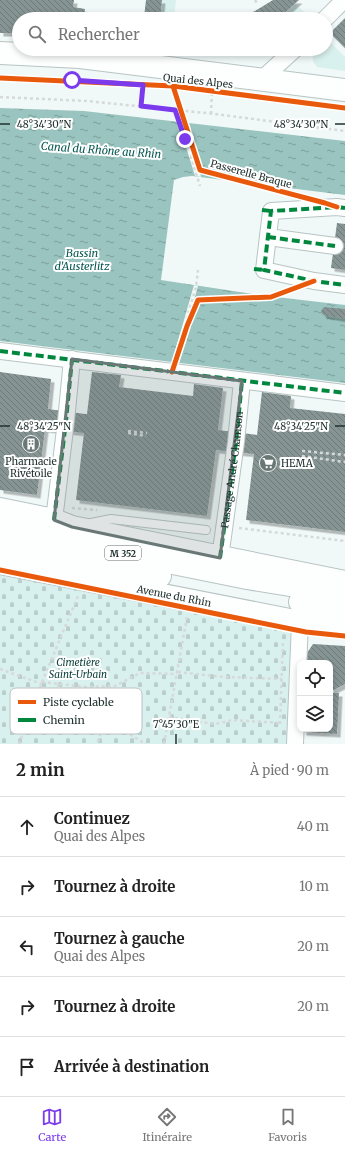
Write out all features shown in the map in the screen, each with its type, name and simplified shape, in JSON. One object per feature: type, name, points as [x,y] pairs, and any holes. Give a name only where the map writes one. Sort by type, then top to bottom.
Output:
[{"type":"main road","points":[[0,53],[12,54]]},
{"type":"main road","points":[[60,56],[80,57],[345,90]]},
{"type":"main road","points":[[0,509],[220,558],[345,582]]},
{"type":"main road","name":"M 352","points":[[0,528],[247,578],[345,594]]},
{"type":"main road","name":"Avenue du Rhin","points":[[0,545],[246,593],[345,610]]},
{"type":"main road","points":[[0,563],[300,622],[345,624]]},
{"type":"street","points":[[332,12],[344,0]]},
{"type":"street","points":[[262,79],[287,56]]},
{"type":"street","points":[[341,208],[266,210],[268,237],[259,269],[314,281],[345,285]]},
{"type":"street","points":[[268,237],[335,246]]},
{"type":"street","points":[[0,351],[345,394]]},
{"type":"street","points":[[63,524],[66,421],[72,359]]},
{"type":"street","name":"Passage André Chamson","points":[[220,558],[236,442],[242,381]]},
{"type":"street","points":[[295,744],[300,622]]},
{"type":"lane","points":[[63,524],[111,519],[206,530]]},
{"type":"path","points":[[141,106],[143,85]]},
{"type":"path","points":[[211,114],[212,91]]},
{"type":"path","points":[[0,97],[87,101],[141,106],[345,131]]},
{"type":"path","points":[[175,110],[185,139],[190,141]]},
{"type":"path","points":[[193,150],[191,157],[200,186]]},
{"type":"path","points":[[187,326],[186,321],[196,287],[198,270]]},
{"type":"path","points":[[175,362],[187,326],[198,300],[271,296]]},
{"type":"path","points":[[128,432],[146,434]]},
{"type":"path","points":[[302,451],[345,456]]},
{"type":"path","points":[[302,456],[345,462]]},
{"type":"path","points":[[40,688],[79,594]]},
{"type":"path","points":[[164,744],[187,617]]},
{"type":"path","points":[[0,669],[42,683],[86,686],[115,686],[140,674],[178,673],[224,677],[282,679],[283,640]]},
{"type":"path","points":[[58,688],[59,684]]},
{"type":"path","points":[[169,717],[215,724],[233,720],[280,723]]},
{"type":"path","points":[[20,744],[24,734]]},
{"type":"path","points":[[97,744],[100,734]]},
{"type":"path","points":[[129,734],[146,744]]},
{"type":"highlighted area","points":[[72,359],[242,381],[220,558],[72,527],[54,520]]},
{"type":"green space","points":[[162,0],[176,0],[175,12],[161,12]]},
{"type":"green space","points":[[295,4],[305,12],[286,12]]},
{"type":"green space","points":[[333,45],[345,57],[345,71],[317,67],[314,63],[313,57],[333,56]]},
{"type":"green space","name":"Cimetière Saint-Urbain","points":[[0,575],[291,633],[287,744],[0,744]]},
{"type":"water","name":"Bassin d'Austerlitz","points":[[0,108],[84,111],[345,141],[345,195],[192,176],[174,180],[161,280],[259,295],[345,305],[345,383],[0,341]]},
{"type":"pier","points":[[178,121],[188,122],[203,168],[269,185],[235,181],[200,172],[201,177],[195,176]]},
{"type":"pier","points":[[194,285],[198,286],[191,311],[196,298],[259,295],[279,297],[199,302],[179,363],[172,362]]},
{"type":"building","points":[[0,0],[74,0],[73,7],[85,9],[85,12],[12,12],[12,33],[0,33]]},
{"type":"building","points":[[146,0],[162,0],[161,12],[145,12]]},
{"type":"building","points":[[273,0],[299,0],[286,12],[253,12]]},
{"type":"building","points":[[345,18],[345,48],[333,36],[333,30]]},
{"type":"building","points":[[337,223],[345,224],[345,270],[331,268]]},
{"type":"building","points":[[324,307],[345,309],[345,319],[323,315],[321,311]]},
{"type":"building","points":[[0,372],[51,379],[48,409],[85,414],[87,414],[92,372],[121,375],[119,387],[193,396],[194,384],[223,388],[218,430],[257,435],[262,392],[291,396],[290,408],[345,414],[345,532],[246,520],[254,454],[216,450],[207,516],[76,500],[84,433],[45,429],[37,495],[0,490]]},
{"type":"building","points":[[313,644],[345,646],[345,684],[333,690],[333,660],[307,660],[307,653]]},
{"type":"building","points":[[333,693],[339,693],[337,734],[303,732],[333,732]]},
{"type":"marked path","points":[[345,208],[337,207],[271,211],[264,270],[314,281],[345,285]]},
{"type":"marked path","points":[[262,210],[271,211]]},
{"type":"marked path","points":[[268,237],[335,246]]},
{"type":"marked path","points":[[254,269],[264,270]]},
{"type":"marked path","points":[[0,351],[345,393]]},
{"type":"marked path","points":[[54,520],[72,359]]},
{"type":"marked path","points":[[220,558],[236,442],[242,381]]},
{"type":"cycle path","name":"Quai des Alpes","points":[[0,78],[173,86],[345,108]]},
{"type":"cycle path","name":"Quai des Alpes","points":[[173,86],[200,170],[337,207]]},
{"type":"cycle path","points":[[172,372],[187,326],[198,300],[271,297],[314,281]]},
{"type":"cycle path","points":[[0,570],[306,632],[345,636]]},
{"type":"place","name":"Pharmacie Rivétoile","points":[[31,444]]},
{"type":"place","name":"HEMA","points":[[268,463]]},
{"type":"route","points":[[72,80],[143,85],[141,106],[175,110],[185,139]]},
{"type":"water label","name":"Canal du Rhône au Rhin","points":[[101,150]]}]
